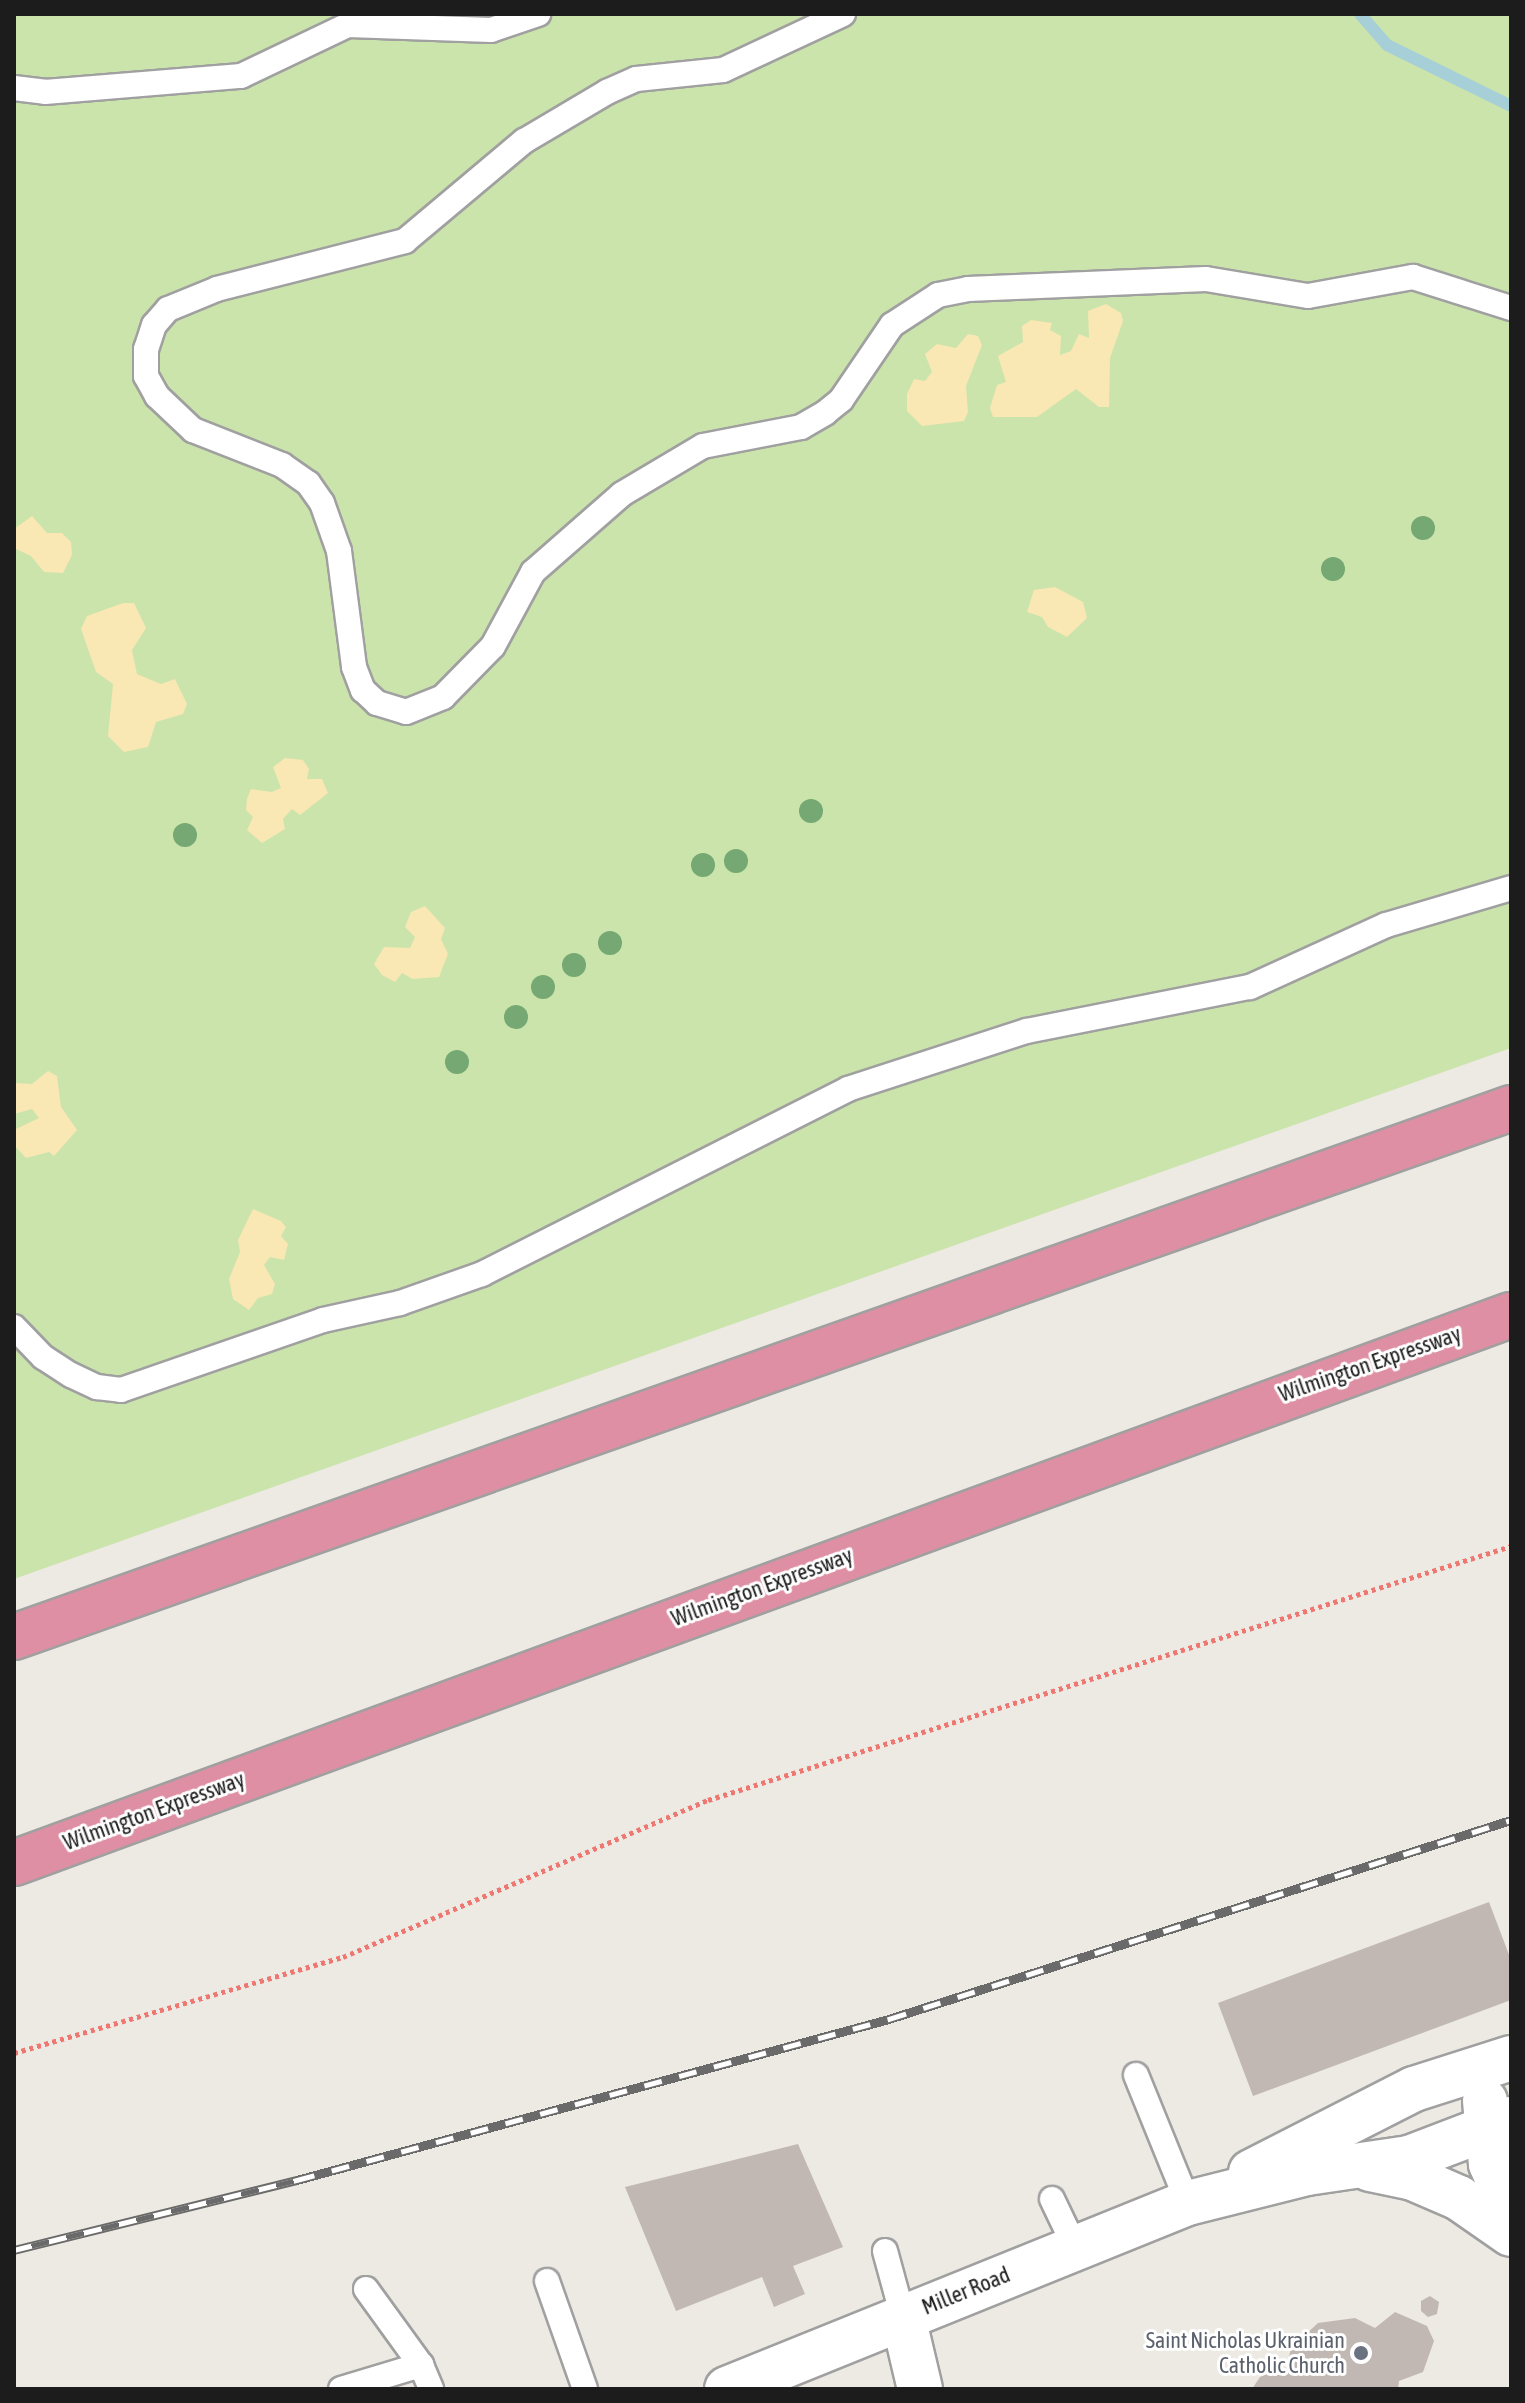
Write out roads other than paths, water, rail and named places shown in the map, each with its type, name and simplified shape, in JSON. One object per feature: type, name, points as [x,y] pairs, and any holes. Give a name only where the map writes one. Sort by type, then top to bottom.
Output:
[{"type":"highway","points":[[14,1637],[1511,1108]]},
{"type":"highway","name":"Wilmington Expressway","points":[[14,1863],[1511,1315]]},
{"type":"street","name":"Miller Road","points":[[1198,2200],[1312,2137],[1414,2089],[1506,2060]]},
{"type":"street","points":[[1506,2060],[1499,2123],[1511,2210]]},
{"type":"street","points":[[1414,2089],[1439,2090],[1499,2123]]},
{"type":"street","name":"Miller Road","points":[[727,2389],[1198,2200],[1307,2173],[1364,2167],[1499,2123]]},
{"type":"street","points":[[1364,2167],[1413,2178],[1459,2198],[1511,2234]]},
{"type":"street","points":[[903,2317],[920,2389]]},
{"type":"lane","points":[[14,88],[57,91],[241,76],[348,25],[491,30],[538,14]]},
{"type":"lane","points":[[843,14],[723,70],[636,79],[607,92],[524,141],[405,241],[217,289],[168,309],[154,325],[146,349],[146,376],[157,396],[193,430],[282,465],[308,483],[322,503],[339,551],[354,667],[363,690],[377,703],[406,712],[443,697],[493,646],[533,572],[622,494],[703,446],[801,427],[825,413],[841,400],[892,325],[938,295],[982,288],[1206,279],[1308,296],[1413,277],[1511,308]]},
{"type":"lane","points":[[14,1327],[43,1357],[71,1375],[97,1387],[121,1390],[323,1320],[469,1280],[752,1142],[848,1089],[1027,1031],[1250,987],[1386,925],[1511,888]]},
{"type":"lane","points":[[1136,2075],[1198,2200]]},
{"type":"lane","points":[[1052,2199],[1075,2247]]},
{"type":"lane","points":[[885,2251],[903,2317]]},
{"type":"lane","points":[[547,2281],[585,2389]]},
{"type":"lane","points":[[366,2289],[421,2365],[431,2389]]},
{"type":"lane","points":[[341,2389],[421,2365]]},
{"type":"waterway","points":[[1360,14],[1387,45],[1511,106]]},
{"type":"railway","points":[[14,2250],[297,2180],[889,2019],[1511,1820]]},
{"type":"place","name":"Saint Nicholas Ukrainian Catholic Church","points":[[1361,2353]]}]
